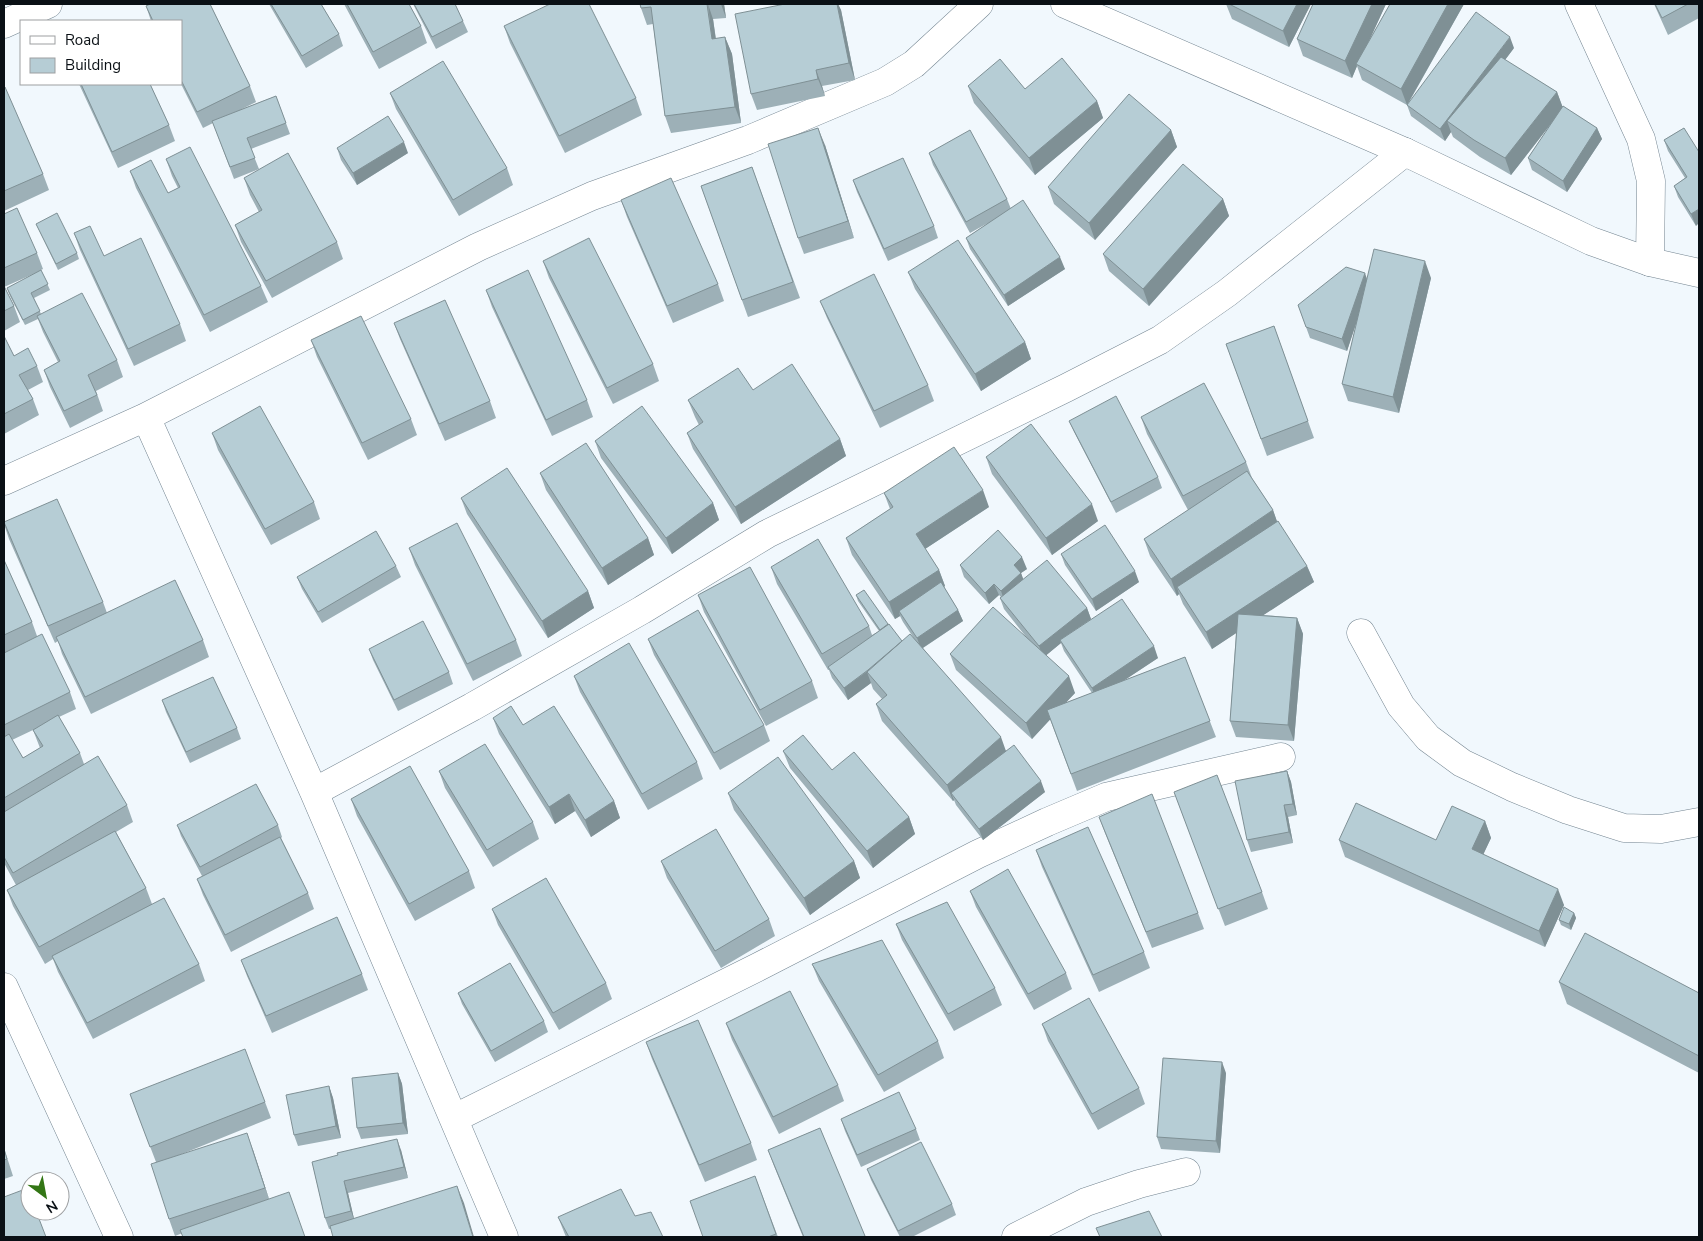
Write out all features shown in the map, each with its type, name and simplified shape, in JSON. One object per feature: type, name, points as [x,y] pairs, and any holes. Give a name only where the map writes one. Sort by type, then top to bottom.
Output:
[{"type":"street","points":[[4,24],[48,4]]},
{"type":"street","points":[[4,481],[146,417],[495,239],[592,196],[748,140],[885,82],[914,64],[979,4]]},
{"type":"street","points":[[1065,4],[1405,152],[1590,241],[1650,262],[1699,273]]},
{"type":"street","points":[[1579,4],[1641,139],[1651,181],[1650,262]]},
{"type":"street","points":[[314,792],[497,693],[642,610],[767,534],[1160,340],[1227,293],[1405,152]]},
{"type":"street","points":[[146,417],[314,792],[455,1118],[504,1237]]},
{"type":"street","points":[[1361,633],[1402,706],[1428,738],[1462,763],[1512,787],[1568,810],[1624,828],[1661,829],[1699,822]]},
{"type":"street","points":[[455,1118],[978,854],[1106,796],[1281,757]]},
{"type":"street","points":[[4,987],[119,1237]]},
{"type":"street","points":[[1016,1237],[1086,1202],[1139,1184],[1186,1172]]},
{"type":"building","points":[[150,4],[210,4],[250,86],[197,112],[182,82],[182,20],[153,20],[146,6]]},
{"type":"building","points":[[271,4],[321,4],[339,34],[302,56]]},
{"type":"building","points":[[347,4],[409,4],[421,26],[373,52]]},
{"type":"building","points":[[414,4],[455,4],[463,21],[432,37]]},
{"type":"building","points":[[550,4],[589,4],[636,98],[559,136],[504,26]]},
{"type":"building","points":[[640,4],[707,4],[712,39],[725,37],[735,107],[665,116],[651,7],[641,8]]},
{"type":"building","points":[[785,4],[837,4],[849,63],[816,70],[818,79],[751,94],[735,14]]},
{"type":"building","points":[[1229,4],[1297,4],[1283,31]]},
{"type":"building","points":[[1313,4],[1372,4],[1345,61],[1297,39]]},
{"type":"building","points":[[1390,4],[1448,4],[1401,89],[1356,64]]},
{"type":"building","points":[[1655,4],[1688,4],[1662,18]]},
{"type":"building","points":[[1476,12],[1510,37],[1440,129],[1407,105]]},
{"type":"building","points":[[1501,57],[1557,92],[1505,158],[1447,121]]},
{"type":"building","points":[[1062,58],[1097,101],[1029,158],[968,86],[1000,59],[1025,89]]},
{"type":"building","points":[[443,61],[507,168],[453,200],[390,93]]},
{"type":"building","points":[[81,85],[150,85],[169,125],[112,152]]},
{"type":"building","points":[[4,88],[43,174],[4,191]]},
{"type":"building","points":[[1129,94],[1171,130],[1089,223],[1048,187]]},
{"type":"building","points":[[276,96],[286,123],[247,138],[255,158],[230,167],[212,121]]},
{"type":"building","points":[[1563,106],[1597,128],[1563,181],[1528,158]]},
{"type":"building","points":[[388,116],[404,142],[353,173],[337,148]]},
{"type":"building","points":[[818,128],[848,221],[798,238],[768,144]]},
{"type":"building","points":[[1684,128],[1699,152],[1699,209],[1691,214],[1674,186],[1687,177],[1664,140]]},
{"type":"building","points":[[970,130],[1007,199],[966,222],[929,153]]},
{"type":"building","points":[[190,147],[261,286],[204,315],[130,171],[151,160],[168,193],[180,187],[166,159]]},
{"type":"building","points":[[288,153],[337,242],[266,281],[235,225],[262,210],[244,178]]},
{"type":"building","points":[[903,158],[934,226],[884,249],[853,180]]},
{"type":"building","points":[[1183,164],[1223,199],[1143,289],[1103,254]]},
{"type":"building","points":[[752,167],[793,282],[742,300],[701,186]]},
{"type":"building","points":[[671,178],[718,284],[667,306],[621,200]]},
{"type":"building","points":[[1023,200],[1060,257],[1004,295],[966,238]]},
{"type":"building","points":[[17,208],[37,253],[4,268],[4,214]]},
{"type":"building","points":[[57,213],[77,253],[56,264],[36,224]]},
{"type":"building","points":[[90,226],[104,256],[141,238],[180,324],[128,349],[74,233]]},
{"type":"building","points":[[589,238],[653,364],[607,388],[543,261]]},
{"type":"building","points":[[958,240],[1025,342],[975,374],[908,272]]},
{"type":"building","points":[[1374,249],[1425,261],[1393,397],[1342,384]]},
{"type":"building","points":[[1346,267],[1365,273],[1342,339],[1306,327],[1298,305]]},
{"type":"building","points":[[41,270],[48,284],[31,293],[40,311],[23,320],[7,288]]},
{"type":"building","points":[[528,270],[587,400],[546,420],[486,290]]},
{"type":"building","points":[[874,274],[928,385],[874,411],[820,301]]},
{"type":"building","points":[[4,286],[14,306],[4,311]]},
{"type":"building","points":[[82,293],[117,360],[88,375],[97,395],[64,411],[44,370],[60,361],[37,316]]},
{"type":"building","points":[[445,300],[490,401],[439,424],[394,323]]},
{"type":"building","points":[[361,316],[411,419],[362,443],[311,340]]},
{"type":"building","points":[[1274,326],[1308,421],[1261,439],[1226,344]]},
{"type":"building","points":[[4,336],[14,356],[28,348],[37,366],[19,375],[33,399],[4,414]]},
{"type":"building","points":[[792,364],[840,439],[735,507],[687,433],[703,422],[688,400],[738,368],[753,390]]},
{"type":"building","points":[[1204,383],[1246,462],[1183,496],[1141,417]]},
{"type":"building","points":[[1116,396],[1158,477],[1111,502],[1069,421]]},
{"type":"building","points":[[260,406],[314,502],[265,529],[212,433]]},
{"type":"building","points":[[642,406],[713,503],[666,538],[595,441]]},
{"type":"building","points":[[1031,424],[1092,504],[1046,538],[986,457]]},
{"type":"building","points":[[586,443],[648,538],[602,568],[540,473]]},
{"type":"building","points":[[954,447],[983,490],[916,534],[939,570],[889,602],[846,538],[893,507],[884,493]]},
{"type":"building","points":[[507,468],[588,591],[542,621],[461,498]]},
{"type":"building","points":[[1247,471],[1273,510],[1171,579],[1144,539]]},
{"type":"building","points":[[57,499],[103,602],[48,626],[4,522]]},
{"type":"building","points":[[1278,521],[1307,566],[1206,632],[1177,587]]},
{"type":"building","points":[[457,523],[516,640],[467,664],[409,548]]},
{"type":"building","points":[[1105,525],[1135,571],[1092,599],[1061,554]]},
{"type":"building","points":[[998,530],[1022,557],[1014,565],[1021,573],[1001,591],[994,584],[985,593],[960,565]]},
{"type":"building","points":[[376,531],[396,566],[318,612],[297,577]]},
{"type":"building","points":[[818,539],[869,626],[822,654],[771,567]]},
{"type":"building","points":[[4,560],[32,622],[4,635]]},
{"type":"building","points":[[1047,560],[1087,608],[1039,646],[1000,598]]},
{"type":"building","points":[[750,567],[812,681],[760,710],[698,595]]},
{"type":"building","points":[[175,580],[203,640],[85,697],[56,637]]},
{"type":"building","points":[[941,582],[958,610],[917,638],[899,611]]},
{"type":"building","points":[[864,590],[888,624],[880,630],[856,595]]},
{"type":"building","points":[[1122,599],[1154,646],[1092,688],[1060,640]]},
{"type":"building","points":[[993,607],[1069,676],[1026,723],[950,654]]},
{"type":"building","points":[[698,610],[764,725],[714,753],[648,639]]},
{"type":"building","points":[[1238,614],[1297,618],[1288,725],[1230,721]]},
{"type":"building","points":[[423,621],[449,672],[394,700],[369,649]]},
{"type":"building","points":[[889,624],[902,641],[844,688],[828,667]]},
{"type":"building","points":[[42,634],[70,692],[4,725],[4,653]]},
{"type":"building","points":[[910,634],[1001,737],[947,785],[876,704],[887,695],[867,672]]},
{"type":"building","points":[[629,643],[697,762],[642,794],[574,676]]},
{"type":"building","points":[[1185,657],[1210,721],[1071,774],[1047,710]]},
{"type":"building","points":[[213,677],[237,728],[186,752],[162,700]]},
{"type":"building","points":[[511,706],[523,725],[554,706],[614,801],[585,820],[569,794],[549,807],[493,718]]},
{"type":"building","points":[[58,715],[80,753],[4,798],[4,737],[9,734],[23,758],[43,746],[33,730]]},
{"type":"building","points":[[803,735],[832,770],[854,752],[909,817],[867,851],[783,751]]},
{"type":"building","points":[[485,744],[533,822],[487,850],[439,771]]},
{"type":"building","points":[[1014,745],[1041,781],[979,829],[951,793]]},
{"type":"building","points":[[98,756],[127,805],[13,873],[4,857],[4,812]]},
{"type":"building","points":[[778,757],[854,861],[804,898],[728,793]]},
{"type":"building","points":[[410,766],[469,871],[409,904],[351,799]]},
{"type":"building","points":[[1287,771],[1293,804],[1284,805],[1289,832],[1247,840],[1235,781]]},
{"type":"building","points":[[1217,775],[1262,892],[1218,909],[1174,792]]},
{"type":"building","points":[[256,784],[278,825],[200,867],[177,825]]},
{"type":"building","points":[[1152,794],[1198,913],[1146,932],[1099,817]]},
{"type":"building","points":[[1356,803],[1436,840],[1452,806],[1485,821],[1472,849],[1558,889],[1539,931],[1339,840]]},
{"type":"building","points":[[1088,827],[1144,952],[1093,975],[1036,850]]},
{"type":"building","points":[[716,829],[769,919],[715,951],[661,861]]},
{"type":"building","points":[[115,831],[146,888],[39,947],[7,890]]},
{"type":"building","points":[[280,837],[308,893],[225,935],[197,879]]},
{"type":"building","points":[[1008,869],[1066,973],[1028,994],[970,891]]},
{"type":"building","points":[[546,878],[606,983],[553,1013],[492,909]]},
{"type":"building","points":[[164,898],[199,964],[87,1023],[52,956]]},
{"type":"building","points":[[947,902],[995,988],[948,1014],[896,924]]},
{"type":"building","points":[[1564,907],[1574,913],[1569,924],[1559,920]]},
{"type":"building","points":[[337,917],[362,974],[266,1016],[241,960]]},
{"type":"building","points":[[1585,933],[1699,993],[1699,1056],[1559,982]]},
{"type":"building","points":[[882,940],[938,1041],[878,1075],[812,964]]},
{"type":"building","points":[[510,963],[544,1021],[491,1051],[458,993]]},
{"type":"building","points":[[790,991],[838,1085],[773,1117],[726,1023]]},
{"type":"building","points":[[1089,998],[1139,1088],[1092,1114],[1042,1024]]},
{"type":"building","points":[[698,1020],[751,1143],[699,1165],[646,1042]]},
{"type":"building","points":[[245,1049],[265,1102],[150,1147],[130,1094]]},
{"type":"building","points":[[1163,1058],[1222,1062],[1216,1141],[1157,1137]]},
{"type":"building","points":[[398,1073],[403,1123],[357,1128],[352,1078]]},
{"type":"building","points":[[329,1086],[336,1126],[294,1135],[286,1095]]},
{"type":"building","points":[[899,1092],[916,1129],[857,1155],[841,1119]]},
{"type":"building","points":[[820,1128],[865,1236],[804,1237],[768,1150]]},
{"type":"building","points":[[247,1133],[265,1188],[169,1219],[151,1164]]},
{"type":"building","points":[[397,1139],[404,1167],[344,1181],[351,1211],[325,1218],[312,1162],[338,1155],[337,1153]]},
{"type":"building","points":[[921,1142],[952,1204],[898,1231],[867,1169]]},
{"type":"building","points":[[4,1149],[7,1159],[4,1160]]},
{"type":"building","points":[[755,1176],[776,1234],[768,1237],[703,1237],[690,1201]]},
{"type":"building","points":[[457,1186],[473,1237],[333,1237],[330,1226]]},
{"type":"building","points":[[621,1189],[635,1216],[651,1212],[663,1237],[569,1237],[558,1217]]},
{"type":"building","points":[[20,1191],[20,1221],[40,1221],[46,1237],[4,1237],[4,1197]]},
{"type":"building","points":[[289,1192],[305,1237],[183,1237],[180,1230]]},
{"type":"building","points":[[1149,1211],[1162,1237],[1100,1237],[1096,1228]]}]
